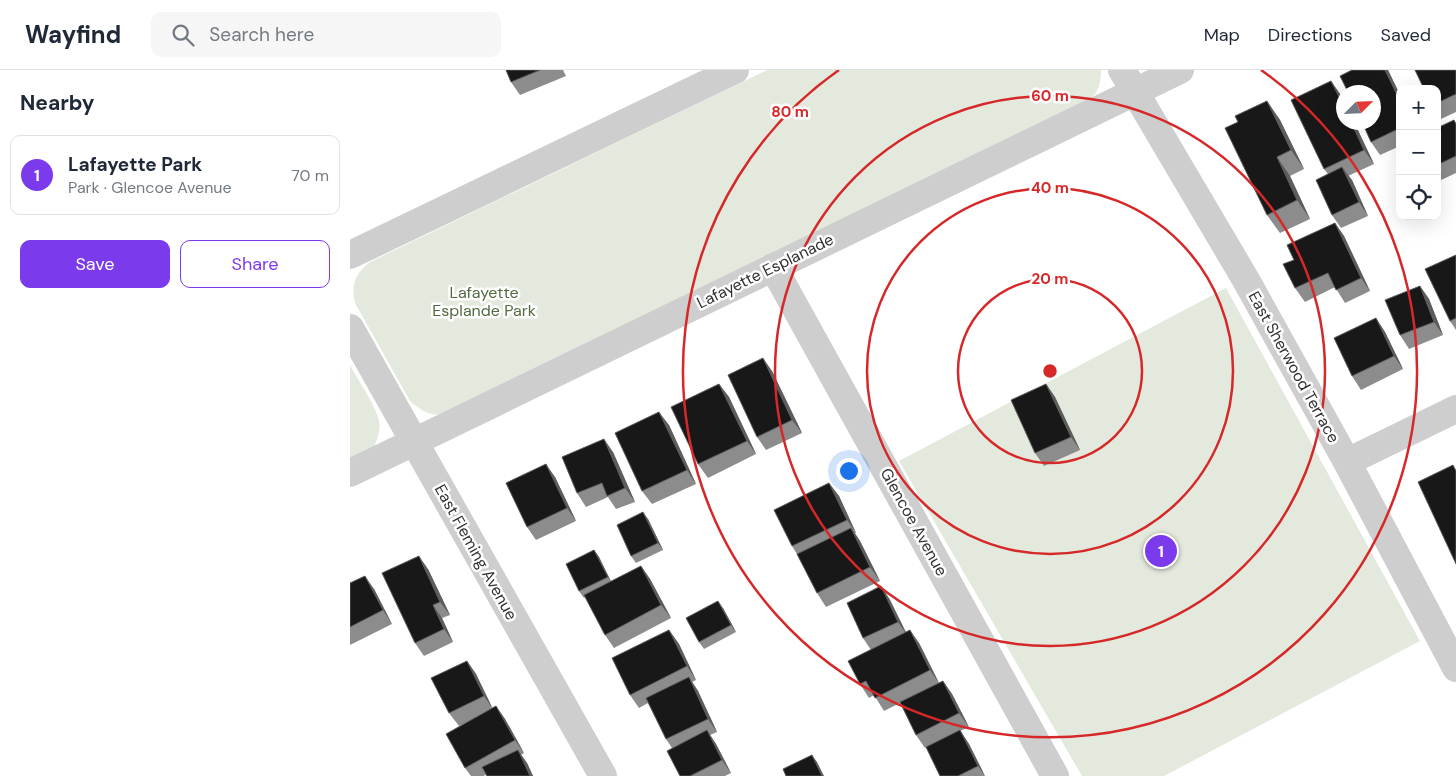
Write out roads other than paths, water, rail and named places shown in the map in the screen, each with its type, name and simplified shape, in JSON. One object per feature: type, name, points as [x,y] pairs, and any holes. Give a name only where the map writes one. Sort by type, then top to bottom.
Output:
[{"type":"street","points":[[350,256],[735,70]]},
{"type":"street","name":"Lafayette Esplanade","points":[[350,472],[773,267],[1129,81],[1180,70]]},
{"type":"street","name":"East Sherwood Terrace","points":[[1129,81],[1246,280],[1347,462],[1456,668]]},
{"type":"street","name":"Glencoe Avenue","points":[[773,267],[1055,776]]},
{"type":"street","name":"East Fleming Avenue","points":[[350,328],[603,776]]},
{"type":"street","points":[[1347,462],[1456,409]]},
{"type":"place","name":"Lafayette Park","points":[[1161,551]]},
{"type":"park label","name":"Lafayette Esplande Park","points":[[484,301]]}]
